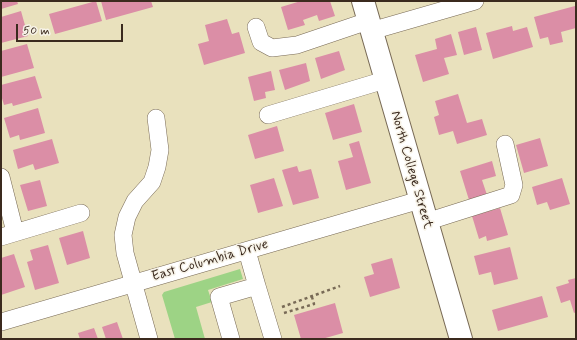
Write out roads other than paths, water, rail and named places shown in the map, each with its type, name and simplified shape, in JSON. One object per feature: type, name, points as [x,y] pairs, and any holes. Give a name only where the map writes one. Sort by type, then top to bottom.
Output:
[{"type":"main road","name":"North College Street","points":[[367,17],[461,339]]},
{"type":"street","points":[[256,27],[261,42],[272,48],[297,45],[367,17],[475,1]]},
{"type":"street","points":[[268,115],[385,80]]},
{"type":"street","points":[[150,339],[125,254],[123,235],[127,217],[135,201],[152,182],[157,167],[160,150],[156,118]]},
{"type":"street","points":[[426,222],[511,195],[514,185],[505,144]]},
{"type":"street","points":[[1,177],[8,234],[81,213]]},
{"type":"street","name":"East Columbia Drive","points":[[1,322],[420,200]]},
{"type":"street","points":[[247,250],[272,339]]},
{"type":"street","points":[[231,339],[219,297],[257,286]]}]
